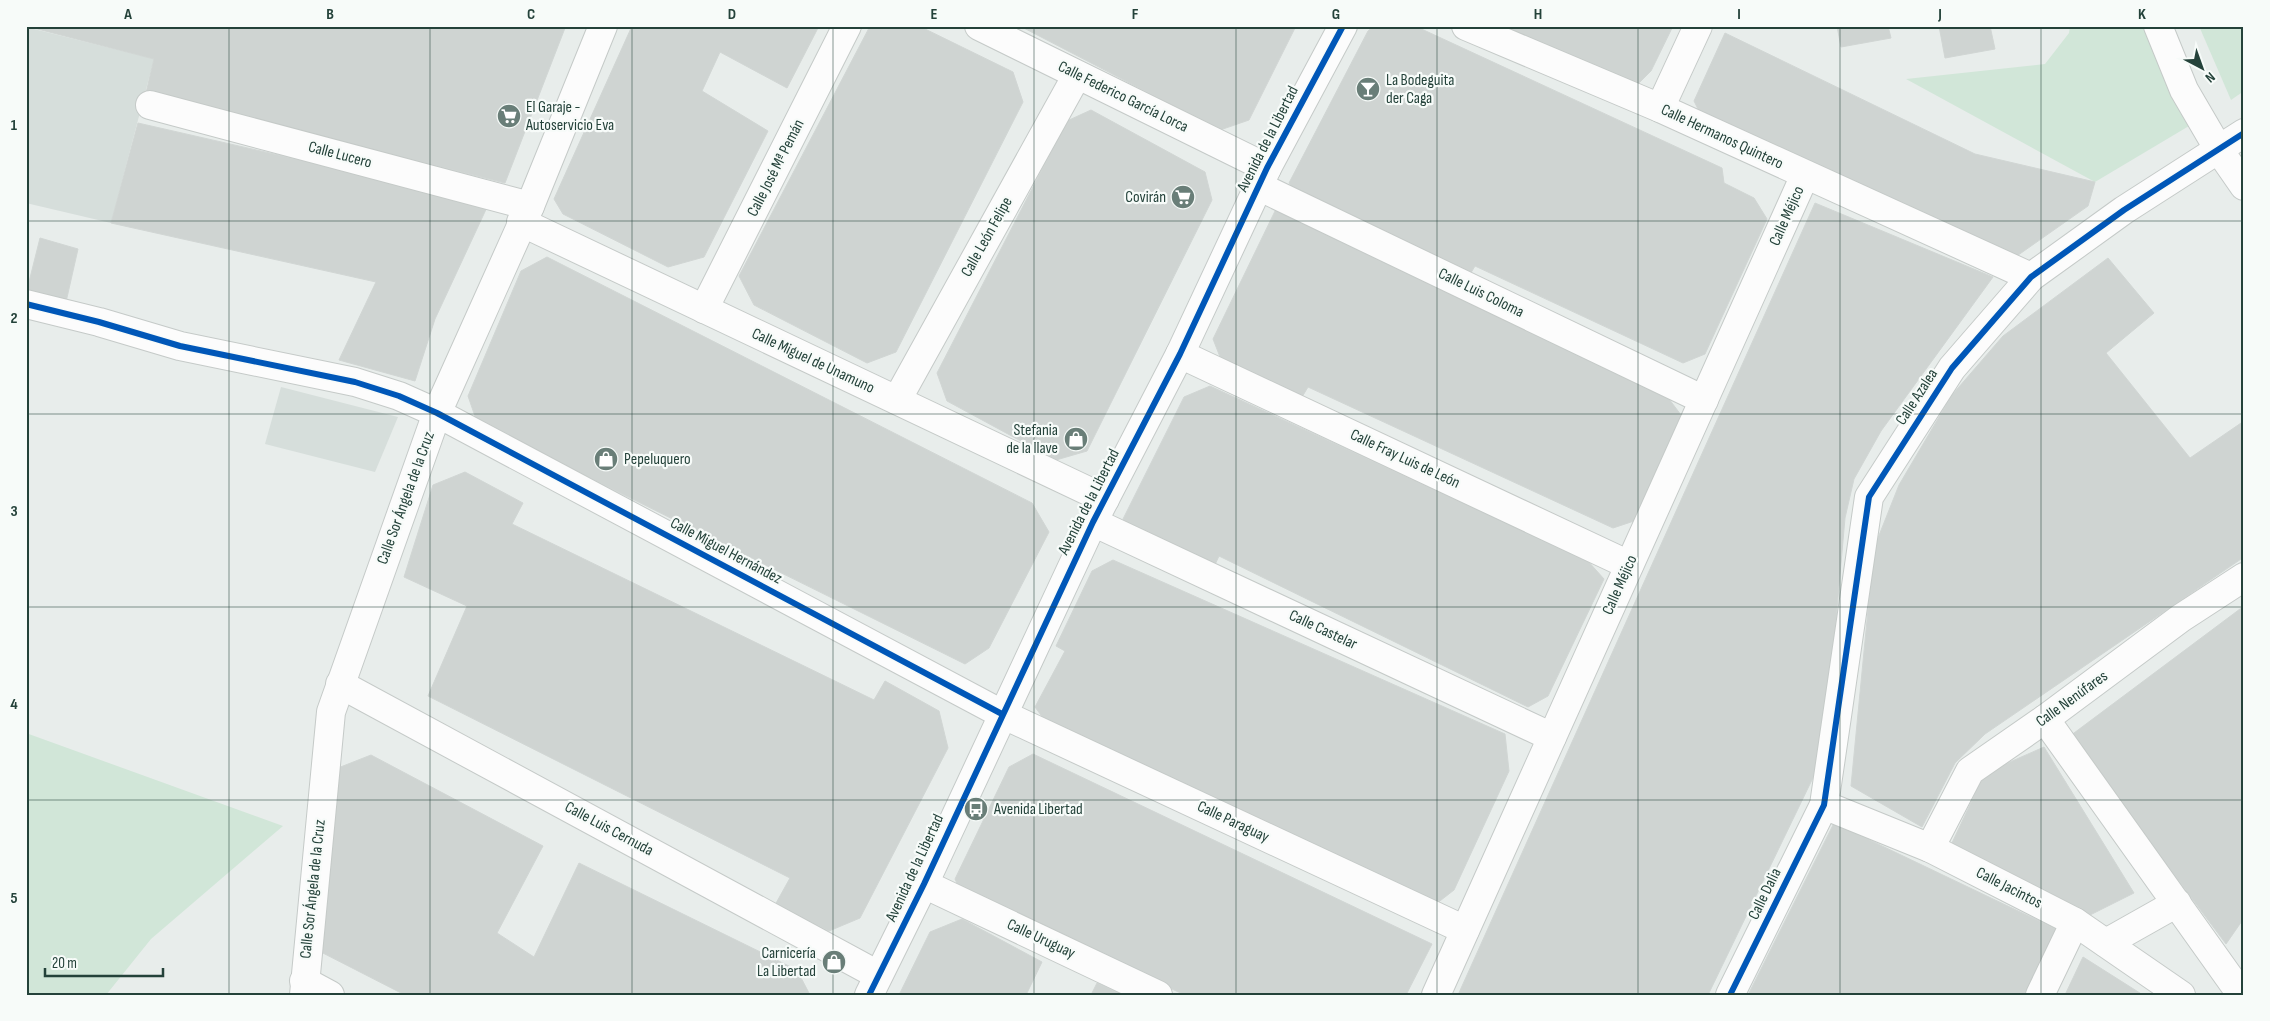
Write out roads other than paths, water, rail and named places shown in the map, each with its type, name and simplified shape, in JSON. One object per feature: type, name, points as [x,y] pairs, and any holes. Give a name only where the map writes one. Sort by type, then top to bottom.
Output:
[{"type":"street","name":"Calle Sor Ángela de la Cruz","points":[[304,988],[331,712],[437,414],[526,214],[603,26]]},
{"type":"street","name":"Calle José Mª Pemán","points":[[704,309],[847,26]]},
{"type":"street","name":"Calle Federico García Lorca","points":[[979,26],[1077,75],[1262,177]]},
{"type":"street","name":"Avenida de la Libertad","points":[[874,985],[924,884],[1002,714],[1099,511],[1180,354],[1262,177],[1343,26]]},
{"type":"street","name":"Calle Hermanos Quintero","points":[[1466,26],[1660,108],[2031,277]]},
{"type":"street","points":[[1660,108],[1698,26]]},
{"type":"street","points":[[2158,26],[2184,90],[2219,150],[2244,186]]},
{"type":"street","name":"Calle León Felipe","points":[[897,400],[1077,75]]},
{"type":"street","name":"Calle Lucero","points":[[150,105],[526,214]]},
{"type":"street","name":"Calle Azalea","points":[[1824,805],[1869,497],[1952,368],[2031,277],[2124,210],[2244,133]]},
{"type":"street","name":"Calle Méjico","points":[[1436,995],[1805,175]]},
{"type":"street","name":"Calle Luis Coloma","points":[[1262,177],[1704,400]]},
{"type":"street","name":"Calle Miguel de Unamuno","points":[[526,214],[704,309],[897,400],[1099,511]]},
{"type":"street","name":"Calle Miguel Hernández","points":[[26,304],[99,322],[180,346],[355,382],[399,396],[437,414],[1002,714]]},
{"type":"street","name":"Calle Fray Luis de León","points":[[1180,354],[1629,565]]},
{"type":"street","name":"Calle Castelar","points":[[1099,511],[1552,737]]},
{"type":"street","name":"Calle Nenúfares","points":[[1930,848],[1970,770],[2045,719],[2182,618],[2244,577]]},
{"type":"street","name":"Calle Luis Cernuda","points":[[340,684],[874,985]]},
{"type":"street","name":"Calle Paraguay","points":[[1002,714],[1465,930]]},
{"type":"street","points":[[2045,719],[2238,986]]},
{"type":"street","name":"Calle Jacintos","points":[[1824,805],[1930,848],[2075,922],[2181,995]]},
{"type":"street","name":"Calle Dalia","points":[[1730,995],[1824,805]]},
{"type":"street","name":"Calle Uruguay","points":[[924,884],[1158,995]]},
{"type":"street","points":[[2106,943],[2177,903]]},
{"type":"street","points":[[2040,995],[2075,922]]},
{"type":"street","points":[[304,988],[330,995]]},
{"type":"place","name":"La Bodeguita der Caga","points":[[1368,89]]},
{"type":"place","name":"El Garaje - Autoservicio Eva","points":[[509,116]]},
{"type":"place","name":"Covirán","points":[[1183,197]]},
{"type":"place","name":"Stefania de la llave","points":[[1076,439]]},
{"type":"place","name":"Pepeluquero","points":[[606,459]]},
{"type":"place","name":"Avenida Libertad","points":[[976,809]]},
{"type":"place","name":"Carnicería La Libertad","points":[[834,962]]}]
